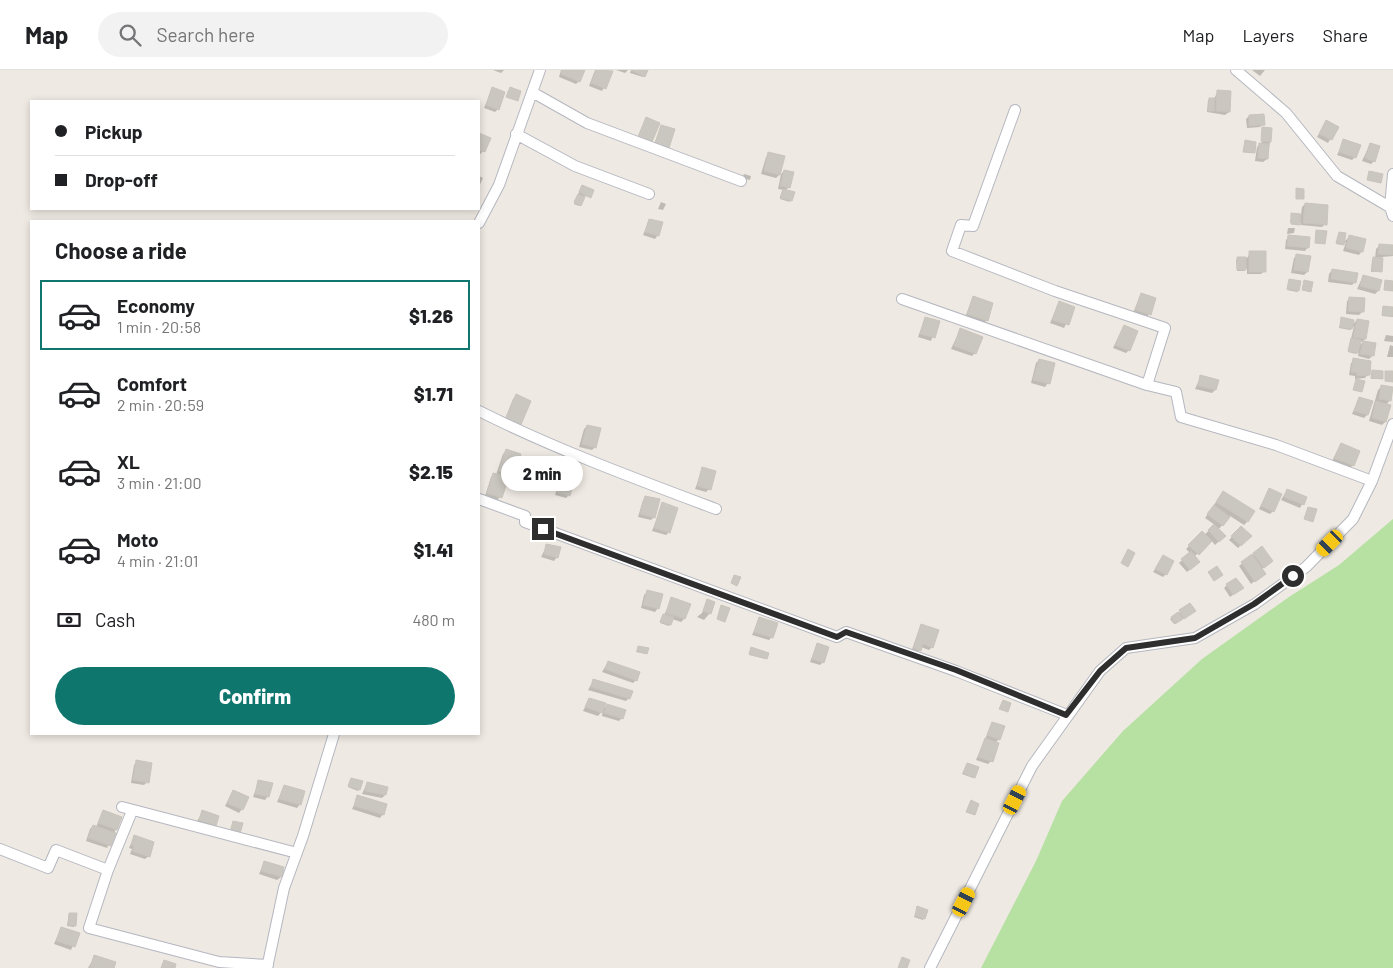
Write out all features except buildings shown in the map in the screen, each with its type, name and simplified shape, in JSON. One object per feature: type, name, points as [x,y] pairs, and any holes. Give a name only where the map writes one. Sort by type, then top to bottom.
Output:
[{"type":"street","points":[[480,221],[499,185],[540,70]]},
{"type":"street","points":[[1236,70],[1286,113],[1337,176],[1392,211]]},
{"type":"street","points":[[532,92],[587,123],[741,181]]},
{"type":"street","points":[[1015,110],[973,226],[961,225],[952,251],[1054,291],[1165,328],[1148,385]]},
{"type":"street","points":[[516,134],[575,166],[649,194]]},
{"type":"street","points":[[1392,211],[1393,174]]},
{"type":"street","points":[[902,298],[1148,385],[1176,392],[1181,417],[1276,445],[1372,481]]},
{"type":"street","points":[[480,411],[520,431],[716,510]]},
{"type":"street","points":[[930,968],[1032,766],[1066,715],[1100,671],[1126,648],[1195,638],[1254,604],[1306,567],[1353,519],[1372,481],[1393,424]]},
{"type":"street","points":[[480,499],[525,516],[525,522],[680,580],[837,637],[846,632],[856,635],[956,670],[1066,715]]},
{"type":"street","points":[[297,853],[127,809],[89,928],[219,962],[268,966],[284,888],[297,853],[334,735]]},
{"type":"street","points":[[0,849],[48,868],[56,850],[108,870]]},
{"type":"green space","points":[[1393,519],[1393,968],[981,968],[1036,861],[1062,801],[1123,731],[1202,659],[1289,597],[1339,565]]},
{"type":"route","points":[[543,529],[837,637],[846,632],[956,670],[1066,715],[1100,671],[1126,648],[1195,638],[1254,604],[1293,576]]}]
